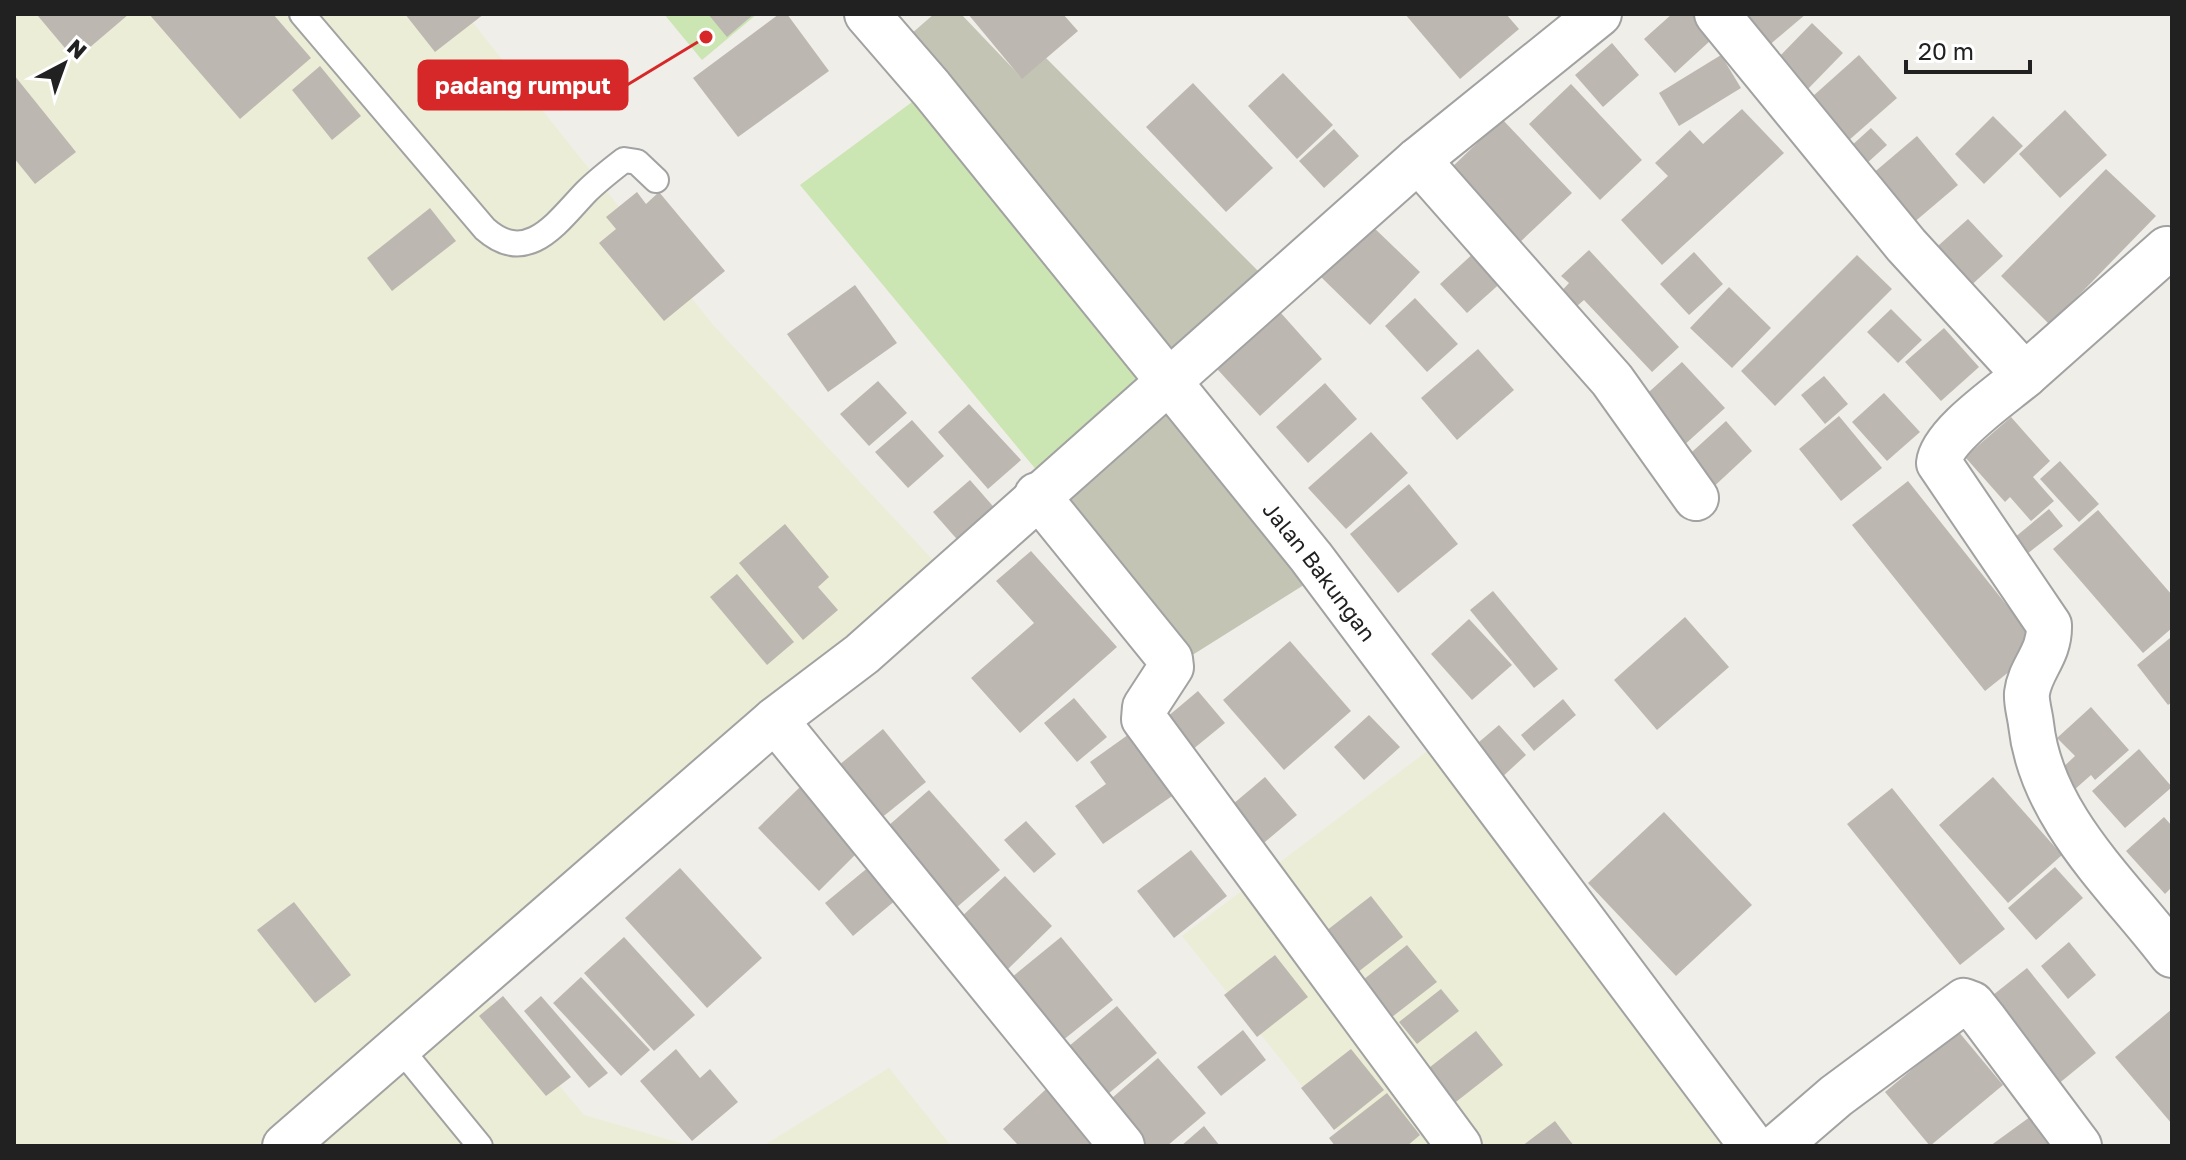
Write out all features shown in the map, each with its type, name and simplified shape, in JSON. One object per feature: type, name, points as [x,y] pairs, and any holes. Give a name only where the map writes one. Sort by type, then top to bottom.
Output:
[{"type":"street","name":"Jalan Bakungan","points":[[867,14],[1311,557],[1752,1146]]},
{"type":"street","points":[[285,1146],[775,720],[862,654],[1037,495],[1418,160],[1599,14]]},
{"type":"street","points":[[1717,14],[1906,245],[2025,375]]},
{"type":"street","points":[[1418,160],[1612,380],[1696,498]]},
{"type":"street","points":[[2167,249],[1962,429],[1940,452],[1939,463],[2049,625],[2050,645],[2027,692],[2034,756],[2051,797],[2111,885],[2136,907],[2172,955]]},
{"type":"street","points":[[1037,495],[1170,659],[1171,667],[1145,707],[1144,719],[1459,1146]]},
{"type":"street","points":[[775,720],[1122,1146]]},
{"type":"street","points":[[1778,1146],[1836,1096],[1964,1001],[1972,1004],[1984,1019],[2079,1146]]},
{"type":"lane","points":[[302,14],[485,229],[503,242],[522,243],[536,239],[560,222],[584,193],[624,160],[637,162],[656,180]]},
{"type":"lane","points":[[399,1047],[480,1146]]},
{"type":"shaded area","points":[[14,14],[466,14],[713,325],[947,575],[281,1146],[14,1146]]},
{"type":"shaded area","points":[[934,14],[961,14],[1022,78],[1046,58],[1271,284],[1186,368],[1334,566],[1186,659],[1048,484],[896,47]]},
{"type":"shaded area","points":[[1450,734],[1760,1146],[1350,1146],[1182,936]]},
{"type":"shaded area","points":[[484,996],[584,1115],[690,1146],[311,1146]]},
{"type":"shaded area","points":[[889,1068],[951,1146],[763,1146]]},
{"type":"green space","points":[[664,14],[757,14],[702,60]]},
{"type":"green space","points":[[931,88],[1186,368],[1048,484],[800,185]]},
{"type":"building","points":[[129,14],[75,60],[38,16]]},
{"type":"building","points":[[149,14],[273,14],[311,58],[240,119]]},
{"type":"building","points":[[405,14],[484,14],[435,52]]},
{"type":"building","points":[[708,14],[754,14],[727,37]]},
{"type":"building","points":[[779,14],[787,14],[829,71],[738,137],[693,78]]},
{"type":"building","points":[[968,14],[1063,14],[1078,31],[1022,79]]},
{"type":"building","points":[[1405,14],[1506,14],[1519,29],[1460,79]]},
{"type":"building","points":[[1672,14],[1710,14],[1723,29],[1675,73],[1644,39]]},
{"type":"building","points":[[1738,14],[1806,14],[1767,47]]},
{"type":"building","points":[[1812,23],[1843,53],[1806,91],[1775,61]]},
{"type":"building","points":[[1612,43],[1639,75],[1603,107],[1575,75]]},
{"type":"building","points":[[1721,55],[1741,88],[1679,126],[1659,93]]},
{"type":"building","points":[[1859,55],[1897,98],[1840,148],[1803,105]]},
{"type":"building","points":[[320,66],[361,116],[332,140],[292,90]]},
{"type":"building","points":[[1283,73],[1333,125],[1297,159],[1248,106]]},
{"type":"building","points":[[14,75],[76,152],[35,184],[14,158]]},
{"type":"building","points":[[1193,83],[1273,168],[1226,212],[1146,127]]},
{"type":"building","points":[[1571,84],[1642,160],[1600,200],[1529,124]]},
{"type":"building","points":[[1742,109],[1784,153],[1662,265],[1621,220],[1668,176],[1655,163],[1690,130],[1703,144]]},
{"type":"building","points":[[2065,110],[2107,155],[2060,198],[2019,154]]},
{"type":"building","points":[[1993,116],[2023,146],[1984,184],[1955,154]]},
{"type":"building","points":[[1502,119],[1572,193],[1519,243],[1449,170]]},
{"type":"building","points":[[1871,128],[1887,145],[1855,174],[1839,157]]},
{"type":"building","points":[[1334,129],[1359,156],[1324,188],[1299,161]]},
{"type":"building","points":[[1917,136],[1958,185],[1912,224],[1871,175]]},
{"type":"building","points":[[2106,169],[2156,216],[2050,325],[2001,276]]},
{"type":"building","points":[[637,192],[646,204],[659,192],[725,271],[664,321],[599,243],[616,229],[606,217]]},
{"type":"building","points":[[430,208],[456,241],[392,291],[367,258]]},
{"type":"building","points":[[1968,219],[2003,256],[1965,291],[1929,254]]},
{"type":"building","points":[[1370,224],[1420,272],[1370,325],[1320,276]]},
{"type":"building","points":[[1589,250],[1679,347],[1652,372],[1584,300],[1570,312],[1556,297],[1569,283],[1561,276]]},
{"type":"building","points":[[1476,251],[1504,280],[1467,313],[1440,284]]},
{"type":"building","points":[[1694,252],[1723,284],[1689,315],[1660,284]]},
{"type":"building","points":[[1857,255],[1892,289],[1775,406],[1741,371]]},
{"type":"building","points":[[855,285],[897,343],[828,392],[787,334]]},
{"type":"building","points":[[1729,287],[1771,328],[1732,368],[1690,328]]},
{"type":"building","points":[[1415,298],[1458,344],[1427,372],[1385,326]]},
{"type":"building","points":[[1272,303],[1322,359],[1260,416],[1209,360]]},
{"type":"building","points":[[1891,309],[1922,340],[1898,363],[1867,332]]},
{"type":"building","points":[[1944,328],[1979,367],[1941,401],[1905,362]]},
{"type":"building","points":[[1478,349],[1514,390],[1457,440],[1421,398]]},
{"type":"building","points":[[1682,362],[1725,408],[1682,447],[1639,401]]},
{"type":"building","points":[[1824,376],[1848,404],[1825,424],[1801,395]]},
{"type":"building","points":[[878,381],[907,413],[869,446],[840,414]]},
{"type":"building","points":[[1325,383],[1357,419],[1308,463],[1276,427]]},
{"type":"building","points":[[1884,393],[1920,432],[1887,461],[1852,422]]},
{"type":"building","points":[[969,404],[1021,460],[988,489],[938,432]]},
{"type":"building","points":[[1839,416],[1882,468],[1841,501],[1799,449]]},
{"type":"building","points":[[2011,417],[2050,461],[2033,477],[2054,501],[2031,521],[2010,497],[2005,502],[1965,457]]},
{"type":"building","points":[[912,420],[944,456],[908,488],[875,452]]},
{"type":"building","points":[[1726,421],[1752,451],[1708,492],[1681,462]]},
{"type":"building","points":[[1371,432],[1408,473],[1346,529],[1308,488]]},
{"type":"building","points":[[2060,461],[2099,504],[2079,522],[2040,479]]},
{"type":"building","points":[[970,480],[999,513],[962,545],[933,512]]},
{"type":"building","points":[[1908,481],[2040,647],[1985,691],[1852,525]]},
{"type":"building","points":[[1409,484],[1458,544],[1398,593],[1350,534]]},
{"type":"building","points":[[2049,509],[2063,526],[2027,554],[2014,538]]},
{"type":"building","points":[[2098,510],[2172,595],[2172,628],[2143,653],[2053,549]]},
{"type":"building","points":[[785,524],[829,577],[818,587],[838,610],[803,640],[739,563]]},
{"type":"building","points":[[1031,551],[1117,647],[1020,733],[971,678],[1034,623],[996,581]]},
{"type":"building","points":[[737,574],[794,642],[767,665],[710,597]]},
{"type":"building","points":[[1493,591],[1558,669],[1534,688],[1470,610]]},
{"type":"building","points":[[1685,617],[1729,667],[1657,730],[1614,680]]},
{"type":"building","points":[[1469,619],[1512,665],[1472,700],[1431,654]]},
{"type":"building","points":[[2170,638],[2172,702],[2168,705],[2137,665]]},
{"type":"building","points":[[1290,641],[1351,711],[1284,770],[1223,700]]},
{"type":"building","points":[[1198,691],[1225,723],[1181,759],[1154,728]]},
{"type":"building","points":[[1074,698],[1107,737],[1077,762],[1044,723]]},
{"type":"building","points":[[1563,699],[1576,715],[1534,751],[1521,735]]},
{"type":"building","points":[[2091,707],[2129,750],[2095,780],[2091,775],[2074,790],[2058,772],[2075,756],[2057,738]]},
{"type":"building","points":[[1369,715],[1400,747],[1364,780],[1334,747]]},
{"type":"building","points":[[1499,725],[1526,755],[1500,779],[1472,748]]},
{"type":"building","points":[[883,729],[926,782],[875,823],[833,770]]},
{"type":"building","points":[[1132,732],[1175,794],[1103,844],[1075,806],[1106,784],[1090,762]]},
{"type":"building","points":[[2139,749],[2172,787],[2125,828],[2092,791]]},
{"type":"building","points":[[1265,777],[1297,815],[1252,853],[1220,815]]},
{"type":"building","points":[[1993,777],[2062,855],[2008,903],[1939,825]]},
{"type":"building","points":[[800,787],[861,849],[819,891],[758,828]]},
{"type":"building","points":[[1892,788],[2005,929],[1960,965],[1847,824]]},
{"type":"building","points":[[929,790],[1000,870],[949,914],[879,834]]},
{"type":"building","points":[[1664,812],[1752,905],[1676,976],[1588,883]]},
{"type":"building","points":[[2164,817],[2172,826],[2172,887],[2165,894],[2126,851]]},
{"type":"building","points":[[1026,821],[1056,854],[1034,873],[1004,840]]},
{"type":"building","points":[[1191,850],[1227,896],[1174,938],[1137,891]]},
{"type":"building","points":[[870,866],[897,899],[853,936],[825,903]]},
{"type":"building","points":[[2055,867],[2083,898],[2036,940],[2008,908]]},
{"type":"building","points":[[680,868],[762,958],[707,1008],[625,918]]},
{"type":"building","points":[[1005,876],[1052,926],[1007,970],[959,919]]},
{"type":"building","points":[[1371,896],[1403,937],[1358,972],[1326,931]]},
{"type":"building","points":[[294,902],[351,975],[315,1003],[257,930]]},
{"type":"building","points":[[624,937],[695,1015],[654,1051],[584,973]]},
{"type":"building","points":[[1061,937],[1113,1000],[1057,1045],[1006,982]]},
{"type":"building","points":[[2069,942],[2096,975],[2068,999],[2041,966]]},
{"type":"building","points":[[1407,945],[1437,982],[1392,1017],[1363,980]]},
{"type":"building","points":[[1275,955],[1308,997],[1257,1037],[1224,995]]},
{"type":"building","points":[[2027,968],[2096,1053],[2057,1085],[1988,999]]},
{"type":"building","points":[[581,977],[650,1050],[621,1076],[553,1003]]},
{"type":"building","points":[[1441,989],[1459,1011],[1417,1044],[1399,1022]]},
{"type":"building","points":[[503,996],[571,1077],[546,1096],[479,1016]]},
{"type":"building","points":[[541,996],[608,1073],[589,1088],[524,1011]]},
{"type":"building","points":[[1117,1006],[1157,1053],[1102,1099],[1062,1052]]},
{"type":"building","points":[[2172,1009],[2172,1124],[2115,1057]]},
{"type":"building","points":[[1243,1030],[1266,1060],[1221,1096],[1197,1067]]},
{"type":"building","points":[[1476,1031],[1503,1065],[1452,1105],[1425,1071]]},
{"type":"building","points":[[1958,1031],[2003,1085],[1930,1146],[1885,1092]]},
{"type":"building","points":[[676,1049],[700,1078],[710,1069],[738,1102],[692,1141],[640,1081]]},
{"type":"building","points":[[1351,1049],[1384,1090],[1334,1130],[1301,1088]]},
{"type":"building","points":[[1158,1058],[1206,1113],[1167,1146],[1140,1146],[1104,1105]]},
{"type":"building","points":[[1058,1078],[1095,1146],[1019,1146],[1003,1129]]},
{"type":"building","points":[[1387,1093],[1420,1135],[1407,1146],[1335,1146],[1329,1138]]},
{"type":"building","points":[[2038,1111],[2060,1146],[1990,1146]]},
{"type":"building","points":[[1555,1121],[1574,1146],[1522,1146]]},
{"type":"building","points":[[1204,1126],[1220,1146],[1181,1146]]},
{"type":"place","name":"padang rumput","points":[[706,37]]}]
